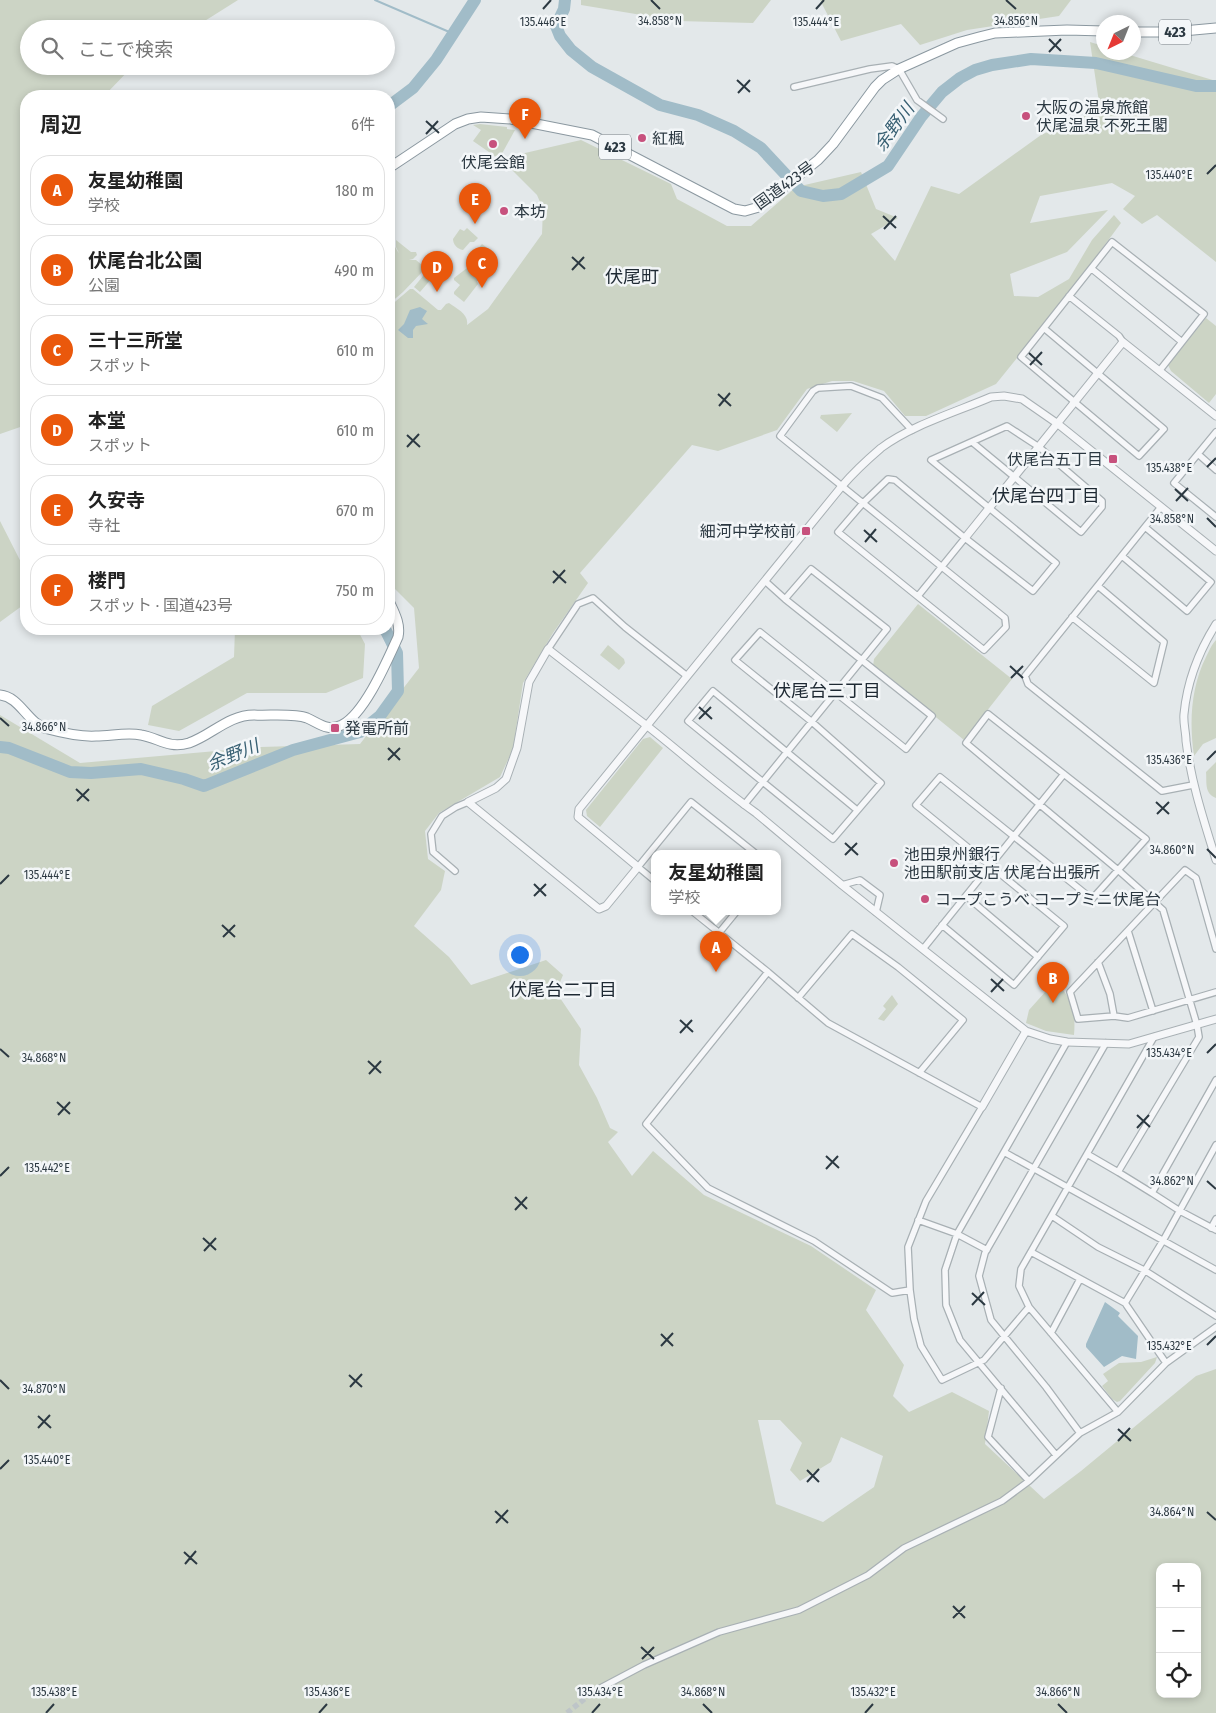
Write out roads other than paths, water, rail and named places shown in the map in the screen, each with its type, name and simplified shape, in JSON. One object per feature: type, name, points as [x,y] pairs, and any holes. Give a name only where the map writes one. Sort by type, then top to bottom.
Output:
[{"type":"highway","name":"423","points":[[1141,32],[1172,32],[1216,28]]},
{"type":"highway","name":"国道423号","points":[[395,164],[455,124],[468,119],[498,118],[592,136],[734,209],[745,211],[759,206],[818,160],[834,144],[875,87],[899,69],[958,43],[995,33],[1096,31]]},
{"type":"highway","points":[[0,695],[11,698],[32,721],[46,729],[86,736],[142,735],[164,744],[189,742],[228,721],[242,716],[300,716],[328,728],[342,725],[356,711],[376,685],[400,630],[395,615]]},
{"type":"street","points":[[794,87],[870,69],[892,66],[899,69],[917,100],[943,119]]},
{"type":"street","points":[[1045,329],[1164,429],[1139,456],[1021,357],[1112,242],[1204,314],[1160,370]]},
{"type":"street","points":[[1092,269],[1182,342]]},
{"type":"street","points":[[1069,296],[1216,416]]},
{"type":"street","points":[[918,596],[1123,342]]},
{"type":"street","points":[[912,430],[882,398],[851,386],[818,388],[813,391],[780,436],[863,504],[1005,618],[1006,627],[984,650],[838,532],[863,504],[888,479],[895,480],[1033,592],[1056,563],[931,460],[1007,426],[1038,448],[1102,501],[1102,507],[1081,532],[972,442]]},
{"type":"street","points":[[651,878],[578,817],[579,809],[842,486],[862,464],[883,447],[912,430],[991,397],[1004,396],[1022,399],[1058,424],[1216,551]]},
{"type":"street","points":[[1216,432],[1174,483],[1216,517]]},
{"type":"street","points":[[1198,454],[1216,470]]},
{"type":"street","points":[[1161,508],[1025,676],[1028,684],[1162,791],[1194,785]]},
{"type":"street","points":[[1122,556],[1187,611],[1211,582],[1145,527]]},
{"type":"street","points":[[744,805],[887,629],[811,569],[785,599]]},
{"type":"street","points":[[765,582],[932,716],[906,749],[760,632],[735,660],[812,722],[881,783],[833,839],[688,721],[713,691],[857,810]]},
{"type":"street","points":[[1072,617],[1154,683],[1164,642],[1098,586]]},
{"type":"street","points":[[455,871],[433,852],[431,834],[442,816],[496,788],[506,779],[517,748],[529,682],[578,604],[594,598],[687,676]]},
{"type":"street","points":[[1216,624],[1205,642],[1188,684],[1184,716],[1188,758],[1216,860]]},
{"type":"street","points":[[548,649],[1026,1031],[1050,1039],[1067,1042],[1129,1044],[1216,1019]]},
{"type":"street","points":[[942,925],[1014,985],[1064,926],[916,805],[940,777],[1092,899],[1118,870],[1146,839],[988,714],[966,743],[1039,803],[1118,870],[1163,910],[1199,1036],[1118,1172]]},
{"type":"street","points":[[922,949],[1064,774]]},
{"type":"street","points":[[468,802],[599,909],[606,906],[651,851]]},
{"type":"street","points":[[652,850],[691,802],[751,850]]},
{"type":"street","points":[[1216,949],[1196,878],[1185,870],[1070,992],[1078,1019],[1114,1016],[1128,1018],[1216,992]]},
{"type":"street","points":[[842,885],[860,880],[880,895],[876,912]]},
{"type":"street","points":[[966,896],[1038,956]]},
{"type":"street","points":[[697,915],[828,1023],[982,1107]]},
{"type":"street","points":[[719,933],[734,915]]},
{"type":"street","points":[[1128,931],[1153,1011]]},
{"type":"street","points":[[798,998],[852,934],[898,966],[963,1020],[919,1073]]},
{"type":"street","points":[[1098,962],[1110,994],[1114,1016]]},
{"type":"street","points":[[768,972],[646,1124],[708,1188],[814,1241],[892,1293],[910,1290]]},
{"type":"street","points":[[1026,1031],[926,1201],[908,1247],[910,1290],[914,1319],[921,1346],[942,1380],[984,1360],[1029,1307]]},
{"type":"street","points":[[1118,1412],[1029,1307],[1019,1286],[1021,1269],[1154,1037]]},
{"type":"street","points":[[1056,1455],[960,1340],[946,1305],[946,1270],[957,1234],[1067,1042]]},
{"type":"street","points":[[1080,1434],[1046,1387],[991,1320],[979,1276],[987,1250],[1106,1043]]},
{"type":"street","points":[[1152,1193],[1215,1083]]},
{"type":"street","points":[[1125,1303],[1164,1239],[1216,1145]]},
{"type":"street","points":[[1004,1152],[1164,1239],[1216,1270]]},
{"type":"street","points":[[1088,1154],[1180,1211],[1214,1229],[1216,1218]]},
{"type":"street","points":[[1052,1216],[1098,1247],[1144,1270],[1216,1316]]},
{"type":"street","points":[[918,1220],[957,1234],[987,1250]]},
{"type":"street","points":[[1031,1252],[1125,1303],[1166,1363]]},
{"type":"street","points":[[1050,1333],[1080,1279]]},
{"type":"street","points":[[593,1692],[644,1665],[718,1632],[799,1610],[868,1575],[904,1548],[1002,1501],[1029,1480],[1080,1434],[1118,1412],[1166,1363],[1216,1328]]},
{"type":"street","points":[[1001,1388],[988,1437],[1029,1480]]},
{"type":"water","points":[[420,307],[427,311],[422,319],[428,324],[416,326],[413,330],[413,338],[408,338],[398,330],[404,324],[410,310]]},
{"type":"water","points":[[1105,1302],[1120,1313],[1118,1316],[1138,1336],[1136,1359],[1122,1356],[1104,1367],[1086,1347],[1086,1344]]},
{"type":"waterway","points":[[375,0],[454,34]]},
{"type":"waterway","name":"余野川","points":[[395,102],[413,88],[436,60],[475,0]]},
{"type":"waterway","name":"余野川","points":[[565,0],[564,9],[556,26],[560,36],[571,50],[592,67],[660,105],[698,115],[734,131],[761,148],[801,191],[823,196],[841,194],[888,166],[921,117],[942,92],[960,78],[975,70],[992,65],[1031,59],[1096,63],[1196,86],[1216,86]]},
{"type":"waterway","name":"余野川","points":[[0,747],[9,748],[70,772],[91,773],[141,769],[184,779],[204,786],[293,750],[360,732],[380,716],[398,691],[397,653],[388,635]]},
{"type":"tunnel","points":[[567,1713],[593,1692]]},
{"type":"place","name":"大阪の温泉旅館 伏尾温泉 不死王閣","points":[[1026,116]]},
{"type":"place","name":"紅楓","points":[[642,138]]},
{"type":"place","name":"楼門","points":[[525,139]]},
{"type":"place","name":"伏尾会館","points":[[493,144]]},
{"type":"place","name":"本坊","points":[[504,211]]},
{"type":"place","name":"久安寺","points":[[475,224]]},
{"type":"place","name":"三十三所堂","points":[[482,288]]},
{"type":"place","name":"本堂","points":[[437,292]]},
{"type":"place","name":"伏尾台五丁目","points":[[1113,459]]},
{"type":"place","name":"細河中学校前","points":[[806,531]]},
{"type":"place","name":"発電所前","points":[[335,728]]},
{"type":"place","name":"池田泉州銀行 池田駅前支店 伏尾台出張所","points":[[894,863]]},
{"type":"place","name":"コープこうべ コープミニ伏尾台","points":[[925,899]]},
{"type":"place","name":"友星幼稚園","points":[[716,972]]},
{"type":"place","name":"伏尾台北公園","points":[[1053,1003]]},
{"type":"district","name":"伏尾町","points":[[632,277]]},
{"type":"district","name":"伏尾台四丁目","points":[[1046,496]]},
{"type":"district","name":"伏尾台三丁目","points":[[827,691]]},
{"type":"district","name":"伏尾台二丁目","points":[[563,990]]}]
